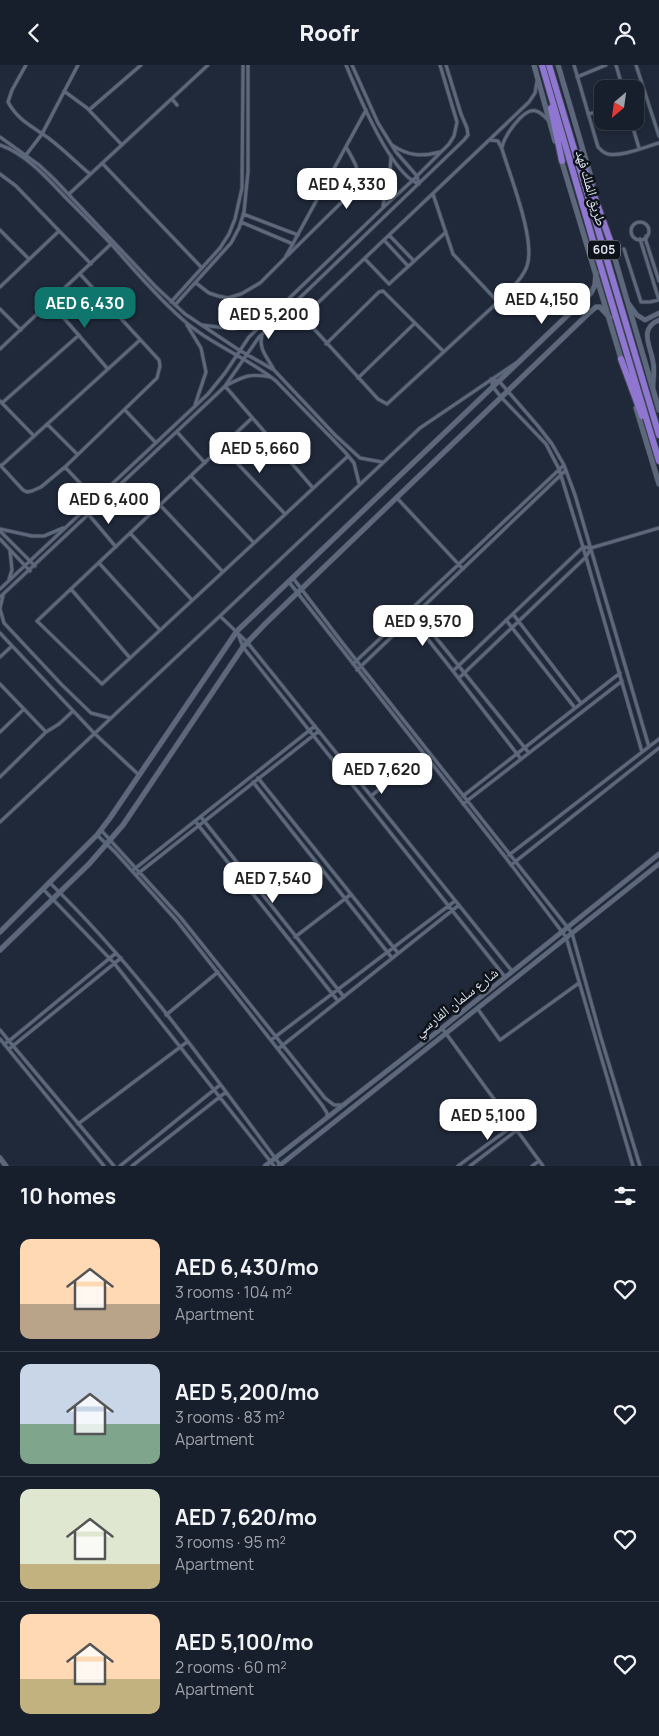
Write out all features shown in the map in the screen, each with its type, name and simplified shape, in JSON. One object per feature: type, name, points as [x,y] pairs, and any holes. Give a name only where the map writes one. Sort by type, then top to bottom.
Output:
[{"type":"highway","points":[[542,65],[562,161]]},
{"type":"highway","name":"طريق الملك فهد","points":[[542,65],[659,461]]},
{"type":"highway","points":[[550,68],[612,246]]},
{"type":"highway","name":"طريق الملك فهد","points":[[550,68],[659,435]]},
{"type":"highway","points":[[621,359],[659,466]]},
{"type":"main road","points":[[534,65],[548,121],[562,161],[659,484]]},
{"type":"main road","points":[[558,65],[659,410]]},
{"type":"main road","points":[[0,931],[101,830],[237,631],[591,293],[596,285],[596,273]]},
{"type":"main road","points":[[0,951],[60,893],[123,825],[245,644],[296,592],[596,307],[600,307],[610,318]]},
{"type":"main road","points":[[0,1158],[6,1166]]},
{"type":"street","points":[[26,65],[12,90],[8,102],[17,116],[66,152],[90,174]]},
{"type":"street","points":[[26,155],[42,133],[78,65]]},
{"type":"street","points":[[89,110],[141,65]]},
{"type":"street","points":[[69,194],[208,65]]},
{"type":"street","points":[[171,301],[220,248],[229,234],[240,203],[242,189],[243,65]]},
{"type":"street","points":[[175,305],[231,243],[241,222],[247,200],[248,65]]},
{"type":"street","points":[[346,65],[378,135],[390,155],[412,181],[419,183]]},
{"type":"street","points":[[352,65],[378,123],[391,144],[417,176],[419,183]]},
{"type":"street","points":[[0,589],[195,406],[216,385],[249,337],[441,152],[454,136],[457,122],[440,65]]},
{"type":"street","points":[[225,386],[246,354],[264,332],[468,135],[446,65]]},
{"type":"street","points":[[574,65],[598,147],[602,152],[618,154],[659,143]]},
{"type":"street","points":[[577,77],[606,65]]},
{"type":"street","points":[[616,65],[620,80]]},
{"type":"street","points":[[636,65],[659,135]]},
{"type":"street","points":[[489,140],[498,141],[502,149],[527,229],[530,252],[527,266],[522,276],[498,302],[387,404],[384,403],[378,399],[306,323],[305,315],[527,103],[534,93],[538,78]]},
{"type":"street","points":[[64,91],[89,110],[122,145]]},
{"type":"street","points":[[172,99],[177,105]]},
{"type":"street","points":[[527,103],[530,111]]},
{"type":"street","points":[[285,258],[367,110]]},
{"type":"street","points":[[502,149],[504,139],[509,130],[530,111],[540,113],[548,121]]},
{"type":"street","points":[[588,114],[594,113]]},
{"type":"street","points":[[634,130],[639,148]]},
{"type":"street","points":[[0,137],[39,165],[175,305],[199,324],[274,370]]},
{"type":"street","points":[[391,144],[400,151],[413,155],[427,156],[441,152]]},
{"type":"street","points":[[0,145],[42,173],[184,321],[196,337],[201,348],[206,372],[195,406]]},
{"type":"street","points":[[196,283],[209,293],[228,298],[241,295],[260,283],[349,195],[359,180],[356,165],[346,147]]},
{"type":"street","points":[[381,209],[390,171],[390,155]]},
{"type":"street","points":[[102,163],[202,268]]},
{"type":"street","points":[[0,174],[16,186],[91,263]]},
{"type":"street","points":[[433,194],[453,254],[498,302]]},
{"type":"street","points":[[243,214],[298,235]]},
{"type":"street","points":[[241,222],[294,243],[300,243]]},
{"type":"street","points":[[624,249],[641,302],[659,299],[658,284],[646,236],[648,231],[646,225],[641,222],[635,223],[631,228],[634,237],[640,239],[646,236]]},
{"type":"street","points":[[0,230],[29,259]]},
{"type":"street","points":[[0,287],[59,231]]},
{"type":"street","points":[[365,259],[389,285],[446,231]]},
{"type":"street","points":[[389,235],[414,261]]},
{"type":"street","points":[[640,239],[658,284]]},
{"type":"street","points":[[384,240],[408,266]]},
{"type":"street","points":[[0,349],[111,244]]},
{"type":"street","points":[[648,261],[652,260]]},
{"type":"street","points":[[80,273],[159,360],[160,371],[152,384],[65,467],[41,487],[28,492],[23,490],[0,466],[140,340]]},
{"type":"street","points":[[326,344],[379,292],[383,291],[444,352]]},
{"type":"street","points":[[626,299],[637,315],[645,320],[659,313]]},
{"type":"street","points":[[50,302],[107,368]]},
{"type":"street","points":[[0,309],[21,330]]},
{"type":"street","points":[[653,391],[653,361],[647,332],[650,326],[659,320]]},
{"type":"street","points":[[184,321],[236,356],[272,377],[348,455],[354,463],[359,484]]},
{"type":"street","points":[[199,324],[233,329],[265,321]]},
{"type":"street","points":[[358,378],[415,323]]},
{"type":"street","points":[[264,332],[261,340],[262,350],[274,370],[354,453],[369,461],[382,462]]},
{"type":"street","points":[[34,435],[1,402],[79,335]]},
{"type":"street","points":[[0,821],[420,428],[519,361]]},
{"type":"street","points":[[0,597],[30,571],[225,386],[237,379],[255,374],[272,377]]},
{"type":"street","points":[[491,379],[499,381],[538,425],[564,465],[591,548],[649,747]]},
{"type":"street","points":[[491,379],[493,387],[501,397],[546,444],[559,469],[642,752]]},
{"type":"street","points":[[225,386],[313,488]]},
{"type":"street","points":[[125,410],[156,443]]},
{"type":"street","points":[[252,418],[37,621],[102,684],[348,455]]},
{"type":"street","points":[[47,424],[77,454]]},
{"type":"street","points":[[176,432],[204,463]]},
{"type":"street","points":[[222,447],[285,514]]},
{"type":"street","points":[[353,664],[564,465]]},
{"type":"street","points":[[65,467],[95,499]]},
{"type":"street","points":[[357,670],[566,470]]},
{"type":"street","points":[[191,476],[254,543]]},
{"type":"street","points":[[396,497],[463,569]]},
{"type":"street","points":[[160,505],[222,572]]},
{"type":"street","points":[[89,515],[116,547]]},
{"type":"street","points":[[0,529],[32,536],[44,536],[66,527]]},
{"type":"street","points":[[583,547],[591,548],[659,528]]},
{"type":"street","points":[[0,529],[35,566]]},
{"type":"street","points":[[130,533],[192,600]]},
{"type":"street","points":[[0,539],[30,571]]},
{"type":"street","points":[[453,671],[583,547]]},
{"type":"street","points":[[459,678],[586,557],[591,548]]},
{"type":"street","points":[[9,580],[12,570],[10,550]]},
{"type":"street","points":[[99,563],[160,630]]},
{"type":"street","points":[[291,579],[301,588],[572,933],[601,1038],[640,1166]]},
{"type":"street","points":[[291,579],[296,592],[460,799],[566,937],[633,1166]]},
{"type":"street","points":[[71,589],[130,657]]},
{"type":"street","points":[[4,594],[0,609],[4,623],[91,713],[110,718]]},
{"type":"street","points":[[412,608],[529,753]]},
{"type":"street","points":[[407,613],[521,759]]},
{"type":"street","points":[[513,614],[581,703]]},
{"type":"street","points":[[220,616],[237,631],[313,735],[505,977]]},
{"type":"street","points":[[506,620],[574,708]]},
{"type":"street","points":[[0,633],[94,733],[139,776]]},
{"type":"street","points":[[245,644],[315,726],[512,971]]},
{"type":"street","points":[[0,657],[12,646]]},
{"type":"street","points":[[460,799],[620,673]]},
{"type":"street","points":[[463,804],[622,681]]},
{"type":"street","points":[[1,686],[46,732]]},
{"type":"street","points":[[0,731],[24,709]]},
{"type":"street","points":[[1,774],[46,732],[73,711]]},
{"type":"street","points":[[132,871],[315,726]]},
{"type":"street","points":[[136,875],[319,731]]},
{"type":"street","points":[[506,858],[659,739]]},
{"type":"street","points":[[511,865],[659,748]]},
{"type":"street","points":[[371,796],[424,754]]},
{"type":"street","points":[[255,774],[398,953]]},
{"type":"street","points":[[250,777],[392,958]]},
{"type":"street","points":[[201,817],[344,997]]},
{"type":"street","points":[[195,821],[338,1001]]},
{"type":"street","points":[[101,830],[132,871],[177,921],[218,972],[322,1105],[327,1113],[326,1118]]},
{"type":"street","points":[[97,835],[109,842],[136,868],[182,918],[329,1102],[334,1105],[344,1105]]},
{"type":"street","name":"شارع سلمان الفارسي","points":[[265,1166],[272,1164],[276,1158],[562,933],[659,854]]},
{"type":"street","name":"شارع سلمان الفارسي","points":[[280,1165],[659,863]]},
{"type":"street","points":[[49,882],[82,914],[121,958],[226,1092],[280,1165]]},
{"type":"street","points":[[43,889],[114,963],[272,1164]]},
{"type":"street","points":[[295,937],[350,895]]},
{"type":"street","points":[[271,1040],[455,901]]},
{"type":"street","points":[[278,1049],[459,905]]},
{"type":"street","points":[[294,946],[299,942]]},
{"type":"street","points":[[4,1044],[116,953]]},
{"type":"street","points":[[9,1049],[121,958]]},
{"type":"street","points":[[166,1015],[218,972]]},
{"type":"street","points":[[478,1008],[500,1041],[579,983]]},
{"type":"street","points":[[442,1028],[543,1166]]},
{"type":"street","points":[[0,1030],[114,1166]]},
{"type":"street","points":[[0,1039],[104,1166]]},
{"type":"street","points":[[78,1124],[187,1042]]},
{"type":"street","points":[[120,1166],[220,1085]]},
{"type":"street","points":[[132,1166],[226,1092]]},
{"type":"street","points":[[458,1166],[514,1125]]},
{"type":"street","points":[[470,1166],[518,1130]]},
{"type":"street","points":[[532,1166],[539,1161]]}]
